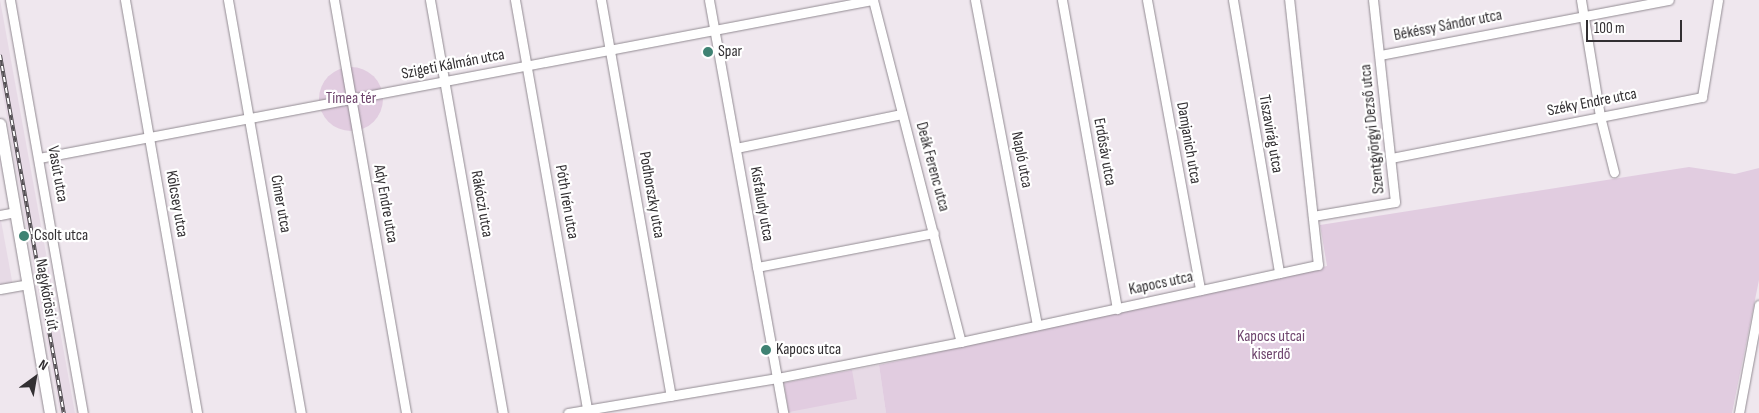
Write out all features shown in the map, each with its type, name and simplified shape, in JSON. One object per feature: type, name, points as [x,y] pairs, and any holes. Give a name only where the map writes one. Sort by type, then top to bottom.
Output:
[{"type":"main road","name":"Nagykőrösi út","points":[[0,124],[50,413]]},
{"type":"street","name":"Vasút utca","points":[[10,0],[84,413]]},
{"type":"street","name":"Kölcsey utca","points":[[125,0],[197,413]]},
{"type":"street","name":"Címer utca","points":[[228,0],[301,413]]},
{"type":"street","name":"Ady Endre utca","points":[[334,0],[406,413]]},
{"type":"street","name":"Rákóczi utca","points":[[430,0],[503,413]]},
{"type":"street","name":"Póth Irén utca","points":[[515,0],[587,410]]},
{"type":"street","name":"Podhorszky utca","points":[[601,0],[671,396]]},
{"type":"street","name":"Kisfaludy utca","points":[[710,0],[714,32],[783,413]]},
{"type":"street","name":"Szigeti Kálmán utca","points":[[39,158],[250,120],[351,98],[714,32],[873,0]]},
{"type":"street","name":"Deák Ferenc utca","points":[[873,0],[961,342]]},
{"type":"street","name":"Napló utca","points":[[975,0],[1037,325]]},
{"type":"street","name":"Erdősáv utca","points":[[1062,0],[1117,309]]},
{"type":"street","name":"Damjanich utca","points":[[1147,0],[1200,290]]},
{"type":"street","name":"Tiszavirág utca","points":[[1233,0],[1279,273]]},
{"type":"street","points":[[1289,0],[1313,216]]},
{"type":"street","name":"Szentgyörgyi Dezső utca","points":[[1313,216],[1395,202],[1373,0]]},
{"type":"street","points":[[1581,0],[1600,116],[1614,172]]},
{"type":"street","name":"Békéssy Sándor utca","points":[[1380,55],[1669,0]]},
{"type":"street","name":"Széky Endre utca","points":[[1391,158],[1702,97],[1718,0]]},
{"type":"street","points":[[736,148],[902,114]]},
{"type":"street","points":[[0,215],[16,212]]},
{"type":"street","name":"Kapocs utca","points":[[568,413],[777,378],[961,342],[1318,265],[1313,216]]},
{"type":"street","points":[[757,266],[934,233]]},
{"type":"street","points":[[0,289],[28,284]]},
{"type":"street","points":[[1739,413],[1759,305]]},
{"type":"shaded area","points":[[0,0],[75,413],[60,413],[0,78]]},
{"type":"shaded area","points":[[0,215],[13,286],[0,289]]},
{"type":"shaded area","points":[[879,365],[886,413],[789,413],[784,383]]},
{"type":"green space","name":"Tímea tér","points":[[345,67],[357,67],[374,76],[381,87],[383,99],[381,111],[374,122],[357,131],[345,131],[333,126],[324,117],[319,105],[319,93],[324,81],[333,72]]},
{"type":"green space","name":"Kapocs utcai kiserdő","points":[[1689,167],[1735,174],[1759,168],[1759,280],[1732,413],[886,413],[879,365],[1327,266],[1320,225]]},
{"type":"green space","points":[[852,370],[857,399],[789,412],[784,383]]},
{"type":"railway","points":[[0,55],[64,413]]},
{"type":"place","name":"Spar","points":[[708,52]]},
{"type":"place","name":"Csolt utca","points":[[24,236]]},
{"type":"place","name":"Kapocs utca","points":[[766,350]]}]
